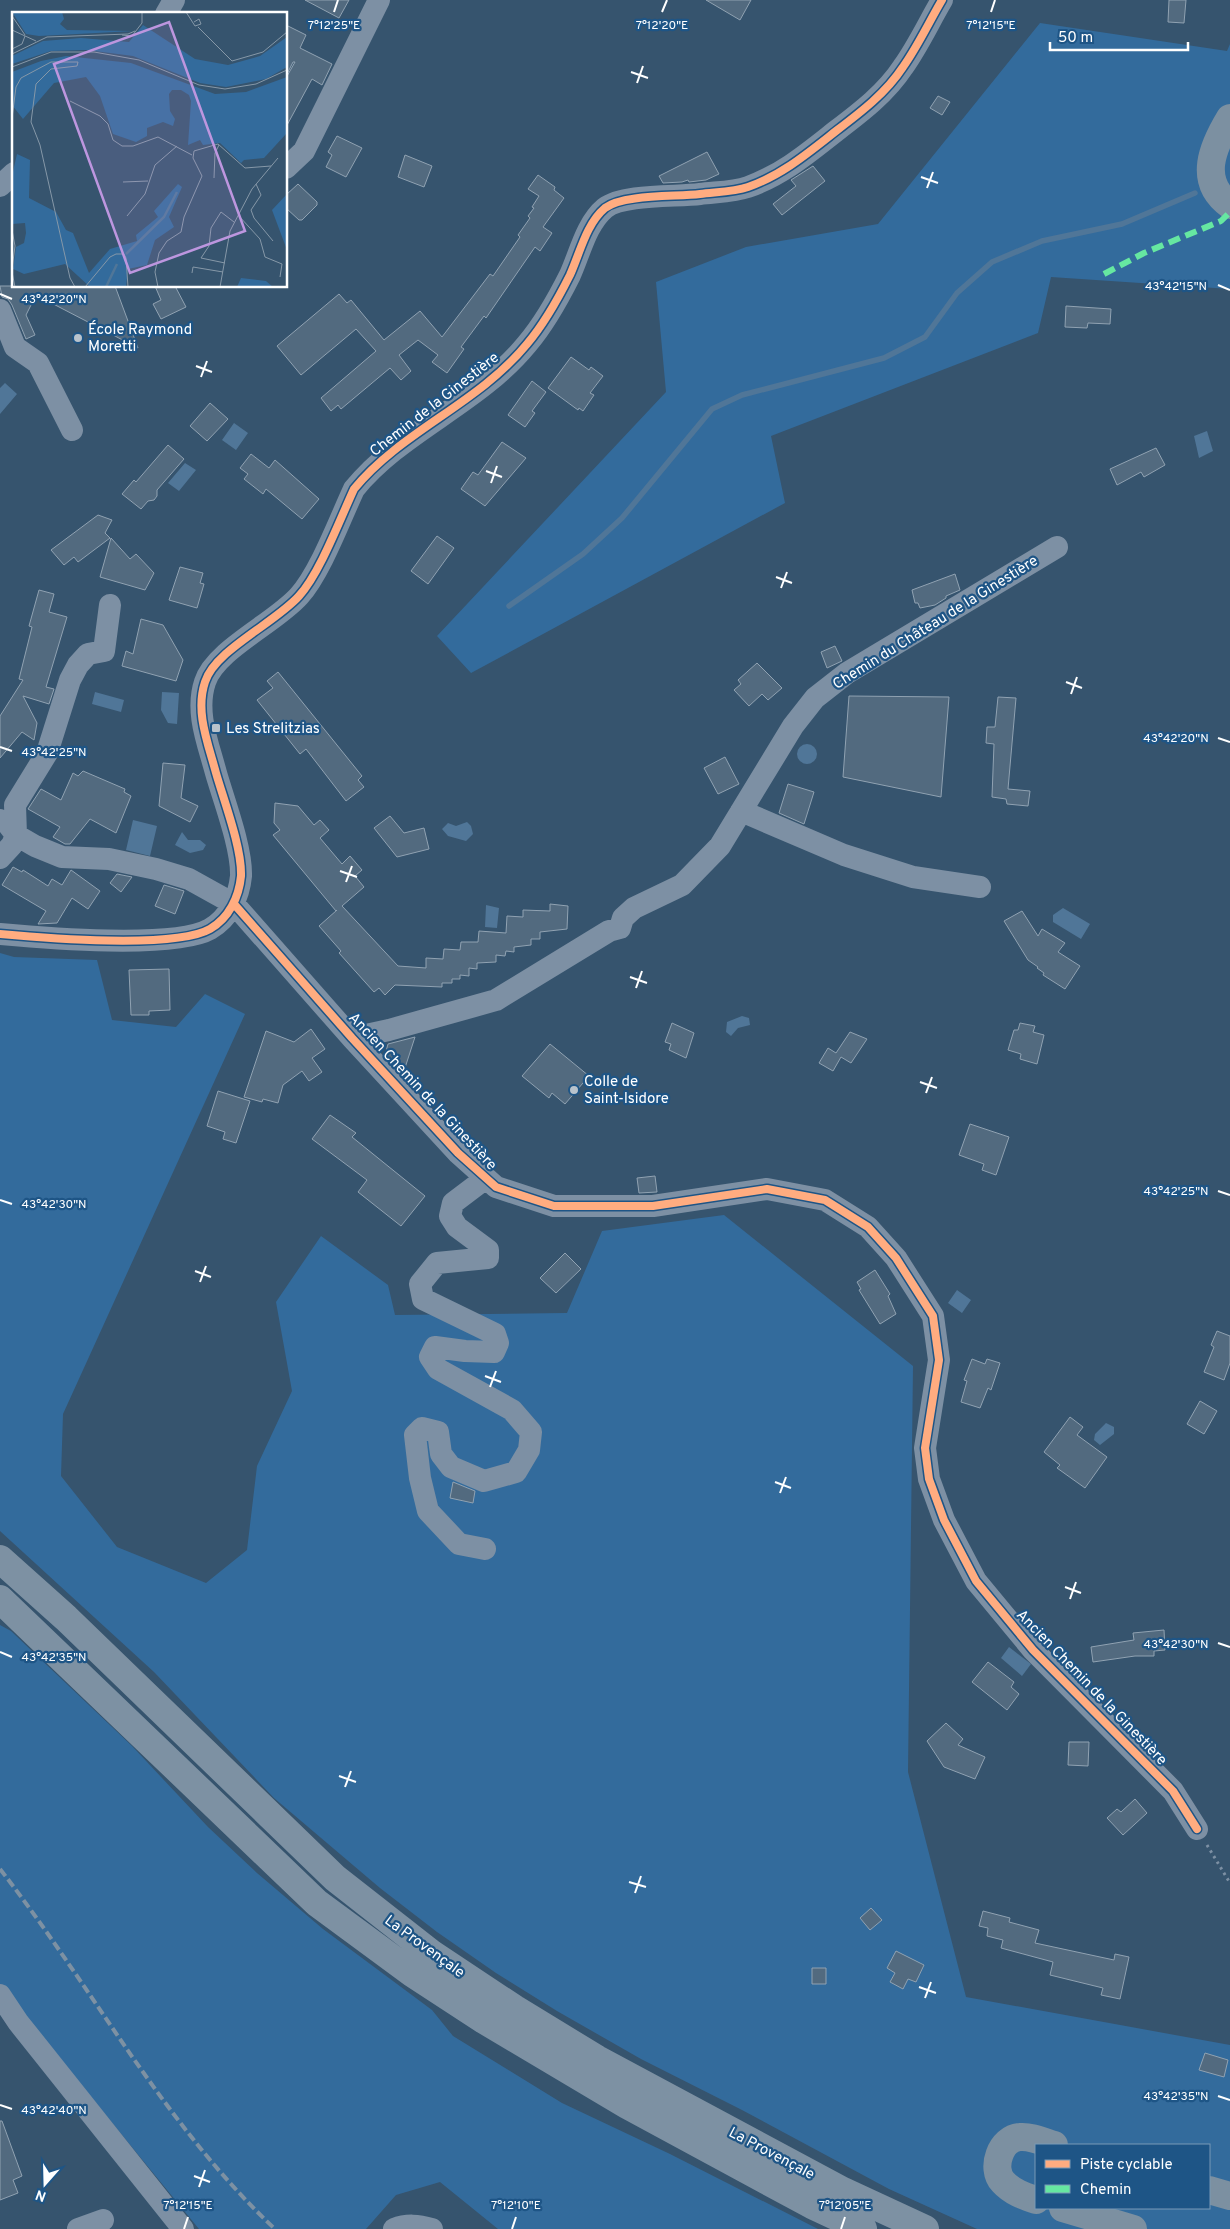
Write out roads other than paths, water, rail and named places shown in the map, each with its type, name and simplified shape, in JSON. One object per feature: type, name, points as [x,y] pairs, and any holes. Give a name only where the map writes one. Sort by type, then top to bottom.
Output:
[{"type":"highway","name":"La Provençale","points":[[0,1559],[66,1618],[335,1878],[432,1954],[515,2009],[596,2059],[844,2191],[924,2229]]},
{"type":"highway","name":"La Provençale","points":[[0,1599],[317,1903],[404,1967],[484,2020],[627,2105],[812,2205],[862,2229]]},
{"type":"main road","points":[[1230,118],[1219,136],[1211,155],[1212,182],[1220,197],[1230,205]]},
{"type":"main road","points":[[1035,2200],[1020,2195],[1002,2180],[997,2169],[998,2158],[1009,2141],[1020,2137],[1050,2144]]},
{"type":"main road","points":[[1210,2190],[1230,2196]]},
{"type":"main road","points":[[1066,2209],[1133,2229]]},
{"type":"street","points":[[167,12],[174,0]]},
{"type":"street","points":[[288,166],[304,151],[380,0]]},
{"type":"street","name":"Chemin de la Ginestière","points":[[234,904],[241,874],[237,848],[199,707],[206,678],[215,664],[227,653],[277,617],[300,596],[314,572],[354,490],[364,478],[383,459],[460,405],[497,376],[528,344],[552,307],[570,274],[594,220],[605,208],[618,200],[691,195],[746,188],[769,179],[791,166],[864,109],[885,90],[903,67],[942,0]]},
{"type":"street","points":[[0,310],[15,347],[38,363],[72,430]]},
{"type":"street","name":"Chemin du Château de la Ginestière","points":[[352,1038],[496,1000],[609,931],[620,928],[624,918],[634,908],[682,885],[720,846],[793,726],[815,698],[847,673],[1057,547]]},
{"type":"street","points":[[0,858],[12,845],[8,827],[15,805],[47,753],[70,680],[78,665],[88,654],[104,651],[110,604]]},
{"type":"street","points":[[741,811],[844,855],[913,877],[980,887]]},
{"type":"street","points":[[0,934],[98,939],[178,938],[197,934],[210,928],[234,904],[180,876],[156,869],[109,859],[62,857],[35,846],[8,827]]},
{"type":"street","name":"Ancien Chemin de la Ginestière","points":[[234,904],[352,1038],[458,1153],[496,1187],[554,1206],[653,1206],[767,1189],[825,1200],[868,1227],[896,1258],[933,1316],[939,1360],[925,1448],[928,1479],[944,1520],[976,1581],[1033,1650],[1172,1791],[1197,1829]]},
{"type":"street","points":[[484,1549],[459,1544],[428,1511],[420,1478],[415,1435],[422,1428],[438,1432],[441,1454],[451,1467],[484,1481],[516,1472],[529,1450],[531,1432],[512,1410],[438,1369],[430,1357],[435,1347],[494,1352],[498,1343],[495,1334],[423,1299],[420,1284],[437,1263],[488,1258],[488,1250],[457,1227],[450,1216],[453,1203],[486,1178]]},
{"type":"street","points":[[0,1995],[18,2022],[183,2229]]},
{"type":"street","points":[[78,2229],[102,2220]]},
{"type":"street","points":[[394,2229],[405,2225],[432,2229]]},
{"type":"waterway","points":[[509,606],[583,554],[622,518],[712,409],[742,395],[884,358],[925,337],[957,293],[992,262],[1042,241],[1122,224],[1195,193]]},
{"type":"railway","points":[[0,1869],[34,1914],[131,2055],[198,2146],[235,2189],[275,2229]]},
{"type":"place","name":"École Raymond Moretti","points":[[78,338]]},
{"type":"place","name":"Les Strelitzias","points":[[216,728]]},
{"type":"place","name":"Colle de Saint-Isidore","points":[[574,1090]]}]
